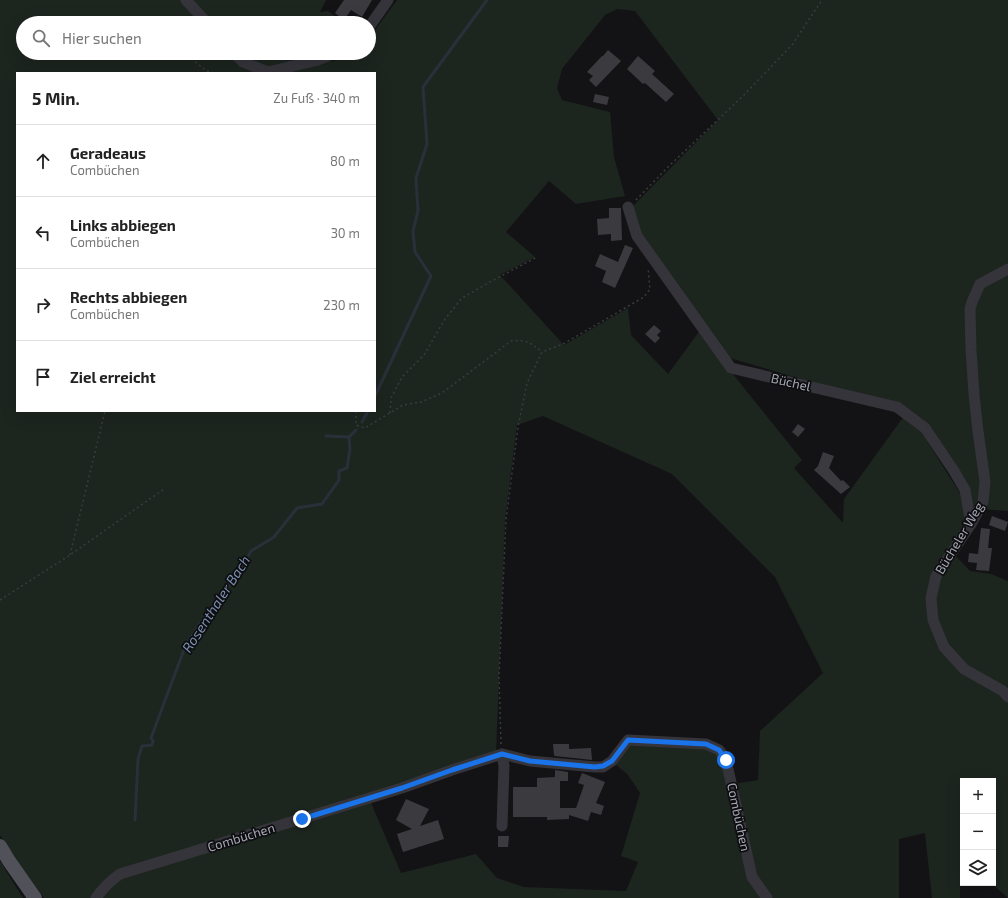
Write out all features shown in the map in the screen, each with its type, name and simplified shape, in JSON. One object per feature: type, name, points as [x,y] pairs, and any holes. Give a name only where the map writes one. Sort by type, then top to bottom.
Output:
[{"type":"main road","points":[[0,846],[32,897]]},
{"type":"street","points":[[186,0],[200,16]]},
{"type":"street","points":[[376,17],[388,0]]},
{"type":"street","points":[[241,60],[268,72],[318,60]]},
{"type":"street","name":"Büchel","points":[[628,207],[637,236],[731,368],[897,407],[925,428],[954,471],[965,490],[971,524]]},
{"type":"street","name":"Bücheler Weg","points":[[1008,269],[980,284],[970,309],[974,394],[985,482],[983,502],[971,524],[936,576],[931,598],[933,620],[944,647],[964,669],[1003,691],[1008,697]]},
{"type":"street","name":"Combüchen","points":[[96,898],[102,889],[120,874],[402,788],[502,754],[530,761],[595,767],[603,766],[612,761],[628,740],[706,744],[719,750],[726,760],[752,877],[768,898]]},
{"type":"street","points":[[502,754],[504,766],[502,826]]},
{"type":"path","points":[[628,207],[742,97],[792,45],[822,0]]},
{"type":"path","points":[[193,60],[212,72]]},
{"type":"path","points":[[390,413],[391,398],[402,377],[424,355],[444,319],[462,298],[538,257]]},
{"type":"path","points":[[502,754],[499,676],[506,519],[518,427],[527,384],[542,352],[563,344],[644,297],[650,290],[648,268],[654,260]]},
{"type":"path","points":[[356,412],[356,425],[365,428],[403,405],[421,402],[442,393],[511,341],[523,340],[534,345],[542,352]]},
{"type":"path","points":[[70,555],[105,412]]},
{"type":"path","points":[[0,600],[70,555],[164,489]]},
{"type":"shaded area","points":[[0,0],[326,0],[320,12],[328,11],[335,16],[16,16],[16,60],[319,60],[319,62],[336,60],[376,60],[376,28],[397,0],[1008,0],[1008,267],[978,283],[969,303],[983,484],[976,510],[923,427],[898,405],[862,397],[723,356],[638,236],[631,208],[718,120],[635,11],[617,9],[605,15],[562,69],[557,88],[562,100],[610,112],[614,157],[625,196],[576,204],[549,181],[506,232],[535,257],[500,275],[564,345],[628,308],[631,335],[668,374],[701,329],[720,358],[802,460],[794,468],[843,523],[844,499],[904,416],[920,430],[973,514],[935,574],[934,620],[937,576],[953,553],[970,571],[991,574],[1008,581],[1008,898],[994,886],[996,886],[996,778],[960,778],[960,898],[932,898],[925,833],[899,839],[899,898],[771,898],[753,874],[734,784],[758,780],[760,731],[823,673],[775,577],[672,474],[543,416],[517,425],[505,519],[496,754],[123,870],[93,898],[44,898],[13,856],[0,835]]},
{"type":"shaded area","points":[[1008,270],[1008,511],[981,509],[972,309],[982,285]]},
{"type":"shaded area","points":[[628,742],[705,745],[724,760],[750,877],[766,898],[100,898],[124,875],[369,798],[401,873],[476,854],[497,878],[524,887],[626,891],[638,862],[621,856],[640,793],[628,775],[613,762]]},
{"type":"shaded area","points":[[0,861],[23,898],[0,898]]},
{"type":"building","points":[[344,0],[372,0],[363,16],[351,10],[347,16],[339,16],[335,13]]},
{"type":"building","points":[[608,50],[621,61],[596,87],[589,80],[593,76],[587,72]]},
{"type":"building","points":[[638,56],[655,71],[652,74],[674,94],[666,102],[627,69]]},
{"type":"building","points":[[595,94],[609,97],[607,105],[593,102]]},
{"type":"building","points":[[609,208],[621,208],[622,240],[611,241],[611,234],[598,235],[597,219],[609,218]]},
{"type":"building","points":[[625,245],[633,248],[615,288],[602,282],[606,271],[595,266],[600,254],[618,262]]},
{"type":"building","points":[[654,325],[661,331],[657,335],[660,338],[655,343],[645,334]]},
{"type":"building","points":[[798,424],[805,429],[798,437],[792,432]]},
{"type":"building","points":[[823,452],[834,456],[829,468],[841,481],[843,480],[850,487],[841,494],[814,470],[818,466]]},
{"type":"building","points":[[992,516],[1008,522],[1005,531],[989,525]]},
{"type":"building","points":[[981,528],[990,529],[988,548],[992,548],[989,571],[976,570],[977,563],[968,562],[969,553],[978,554]]},
{"type":"building","points":[[553,744],[569,744],[569,749],[591,748],[592,760],[555,756]]},
{"type":"building","points":[[555,770],[568,772],[568,781],[560,781],[560,808],[576,808],[584,785],[578,783],[582,773],[605,782],[596,803],[604,806],[601,815],[591,812],[588,821],[569,815],[569,819],[547,820],[547,817],[513,817],[513,787],[537,787],[537,778],[555,777]]},
{"type":"building","points":[[406,799],[429,809],[420,826],[438,820],[444,839],[403,852],[397,834],[412,829],[396,820]]},
{"type":"building","points":[[498,836],[509,836],[508,847],[498,847]]},
{"type":"waterway","name":"Rosenthaler Bach","points":[[376,394],[431,276],[415,252],[413,231],[418,211],[416,178],[427,144],[423,87],[487,0]]},
{"type":"waterway","name":"Rosenthaler Bach","points":[[362,422],[367,412]]},
{"type":"waterway","name":"Rosenthaler Bach","points":[[135,820],[138,759],[142,746],[152,745],[153,741],[151,738],[185,647],[199,625],[243,566],[251,551],[274,537],[297,508],[322,504],[339,480],[339,471],[347,468],[350,449],[349,437],[356,430]]},
{"type":"waterway","points":[[326,436],[349,437]]},
{"type":"route","points":[[302,819],[402,788],[502,754],[530,761],[595,767],[603,766],[612,761],[628,740],[706,744],[719,750],[726,760]]}]
